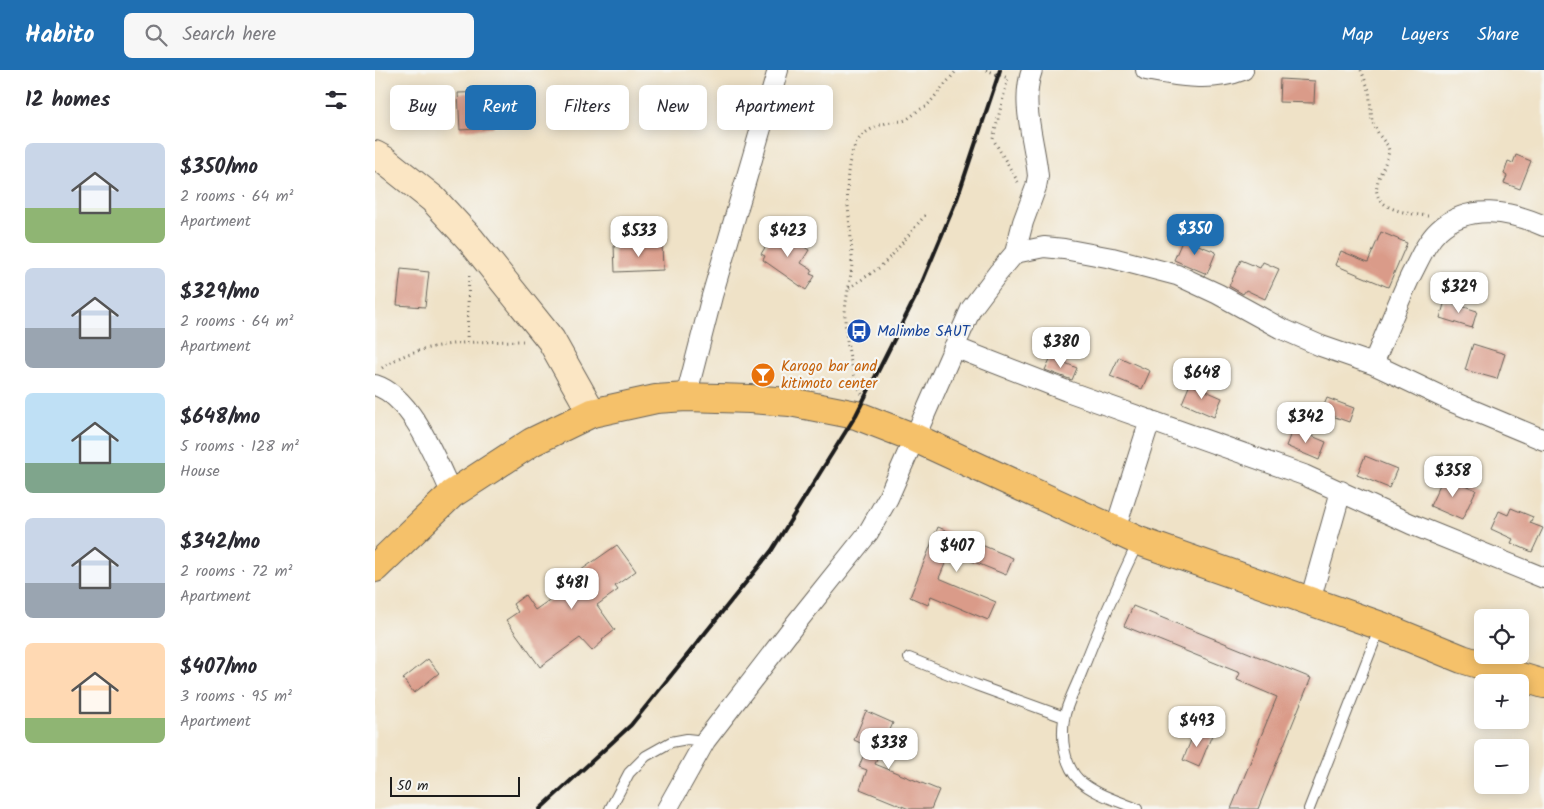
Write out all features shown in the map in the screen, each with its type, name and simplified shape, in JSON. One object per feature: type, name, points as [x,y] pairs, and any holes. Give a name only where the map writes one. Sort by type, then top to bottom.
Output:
[{"type":"highway","points":[[375,568],[452,494],[532,442],[592,413],[656,399],[686,397],[790,402],[856,415],[915,438],[1127,536],[1381,626],[1462,659],[1544,684]]},
{"type":"street","points":[[686,397],[712,296],[778,70]]},
{"type":"street","points":[[667,809],[705,741],[867,534],[888,498],[936,385],[971,310],[1015,253],[1038,176],[1027,96],[1028,82],[1032,70]]},
{"type":"street","points":[[1146,70],[1196,77],[1229,76],[1243,70]]},
{"type":"street","points":[[375,155],[391,165],[433,199],[470,239],[551,340],[592,413]]},
{"type":"street","points":[[1373,364],[1401,296],[1424,249],[1439,230],[1454,219],[1465,215],[1491,211],[1526,218],[1544,226]]},
{"type":"street","points":[[1015,253],[1044,248],[1064,249],[1113,258],[1177,275],[1218,294],[1280,328],[1321,346],[1373,364],[1453,402],[1544,440]]},
{"type":"street","points":[[954,347],[1303,475],[1411,524],[1544,578]]},
{"type":"street","points":[[375,385],[392,394],[410,413],[431,450],[452,494]]},
{"type":"street","points":[[1127,536],[1150,420]]},
{"type":"street","points":[[1310,601],[1341,491]]},
{"type":"lane","points":[[1127,536],[1113,595],[1064,717],[1063,743],[1065,755],[1071,769],[1079,779],[1089,787],[1137,809]]},
{"type":"lane","points":[[1309,809],[1381,626]]},
{"type":"lane","points":[[909,658],[1064,717]]},
{"type":"lane","points":[[611,809],[629,773],[646,756],[671,742],[687,740],[705,741]]},
{"type":"path","points":[[874,422],[859,389],[850,355],[845,317],[852,264],[848,176],[852,153],[860,138],[874,128],[891,122],[906,120],[920,109],[926,107],[957,70]]},
{"type":"path","points":[[986,70],[1008,78],[993,139],[1003,159],[1032,200]]},
{"type":"path","points":[[1361,70],[1369,90],[1372,121],[1379,135],[1388,146],[1389,151],[1377,185],[1377,194],[1380,200],[1391,208],[1411,214],[1454,219]]},
{"type":"path","points":[[848,288],[879,268],[926,214]]},
{"type":"path","points":[[467,342],[470,239]]},
{"type":"path","points":[[375,373],[394,359],[418,351],[467,342],[551,340]]},
{"type":"building","points":[[1280,79],[1315,81],[1314,103],[1279,102]]},
{"type":"building","points":[[458,93],[465,93],[465,130],[460,130]]},
{"type":"building","points":[[1516,155],[1531,161],[1520,189],[1504,183],[1507,176],[1504,174],[1508,161],[1513,163]]},
{"type":"building","points":[[773,227],[809,250],[801,263],[812,270],[810,274],[815,276],[806,290],[763,260],[765,256],[761,254],[769,241],[765,238]]},
{"type":"building","points":[[1381,232],[1407,243],[1388,287],[1335,265],[1341,251],[1368,262]]},
{"type":"building","points":[[1183,239],[1216,252],[1207,274],[1174,260]]},
{"type":"building","points":[[662,243],[663,270],[615,272],[614,245]]},
{"type":"building","points":[[1241,260],[1260,268],[1263,262],[1279,269],[1265,299],[1246,290],[1243,294],[1229,286]]},
{"type":"building","points":[[401,269],[429,272],[425,307],[397,305]]},
{"type":"building","points":[[1445,301],[1477,311],[1472,328],[1440,318]]},
{"type":"building","points":[[1473,344],[1505,354],[1497,379],[1465,370]]},
{"type":"building","points":[[1051,357],[1077,368],[1072,380],[1045,370]]},
{"type":"building","points":[[1119,357],[1150,371],[1142,389],[1110,376]]},
{"type":"building","points":[[1190,384],[1222,398],[1214,417],[1182,403]]},
{"type":"building","points":[[1327,398],[1354,408],[1349,422],[1321,412]]},
{"type":"building","points":[[1293,428],[1326,442],[1319,460],[1286,446]]},
{"type":"building","points":[[1365,456],[1397,469],[1389,488],[1357,475]]},
{"type":"building","points":[[1444,476],[1476,490],[1462,520],[1430,506]]},
{"type":"building","points":[[1511,508],[1533,517],[1530,523],[1543,528],[1532,552],[1511,543],[1513,539],[1491,529],[1499,511],[1508,515]]},
{"type":"building","points":[[938,527],[1013,558],[1006,575],[950,552],[939,578],[996,602],[988,620],[931,596],[928,605],[910,597]]},
{"type":"building","points":[[617,545],[636,571],[615,586],[618,590],[597,605],[615,630],[592,651],[580,638],[540,667],[506,620],[518,612],[513,604],[525,595],[535,610],[578,580],[574,575]]},
{"type":"building","points":[[1133,606],[1311,678],[1258,809],[1231,809],[1277,697],[1237,680],[1240,673],[1124,626]]},
{"type":"building","points":[[428,659],[439,673],[414,693],[403,679]]},
{"type":"building","points":[[866,711],[893,723],[875,764],[939,790],[931,809],[909,809],[860,789],[867,770],[859,767],[867,746],[854,740]]},
{"type":"building","points":[[1196,728],[1212,735],[1199,767],[1183,760]]},
{"type":"railway","points":[[540,809],[631,725],[772,550],[856,415],[918,292],[957,199],[1000,70]]},
{"type":"place","name":"Malimbe SAUT","points":[[859,331]]},
{"type":"place","name":"Karogo bar and kitimoto center","points":[[763,375]]}]
